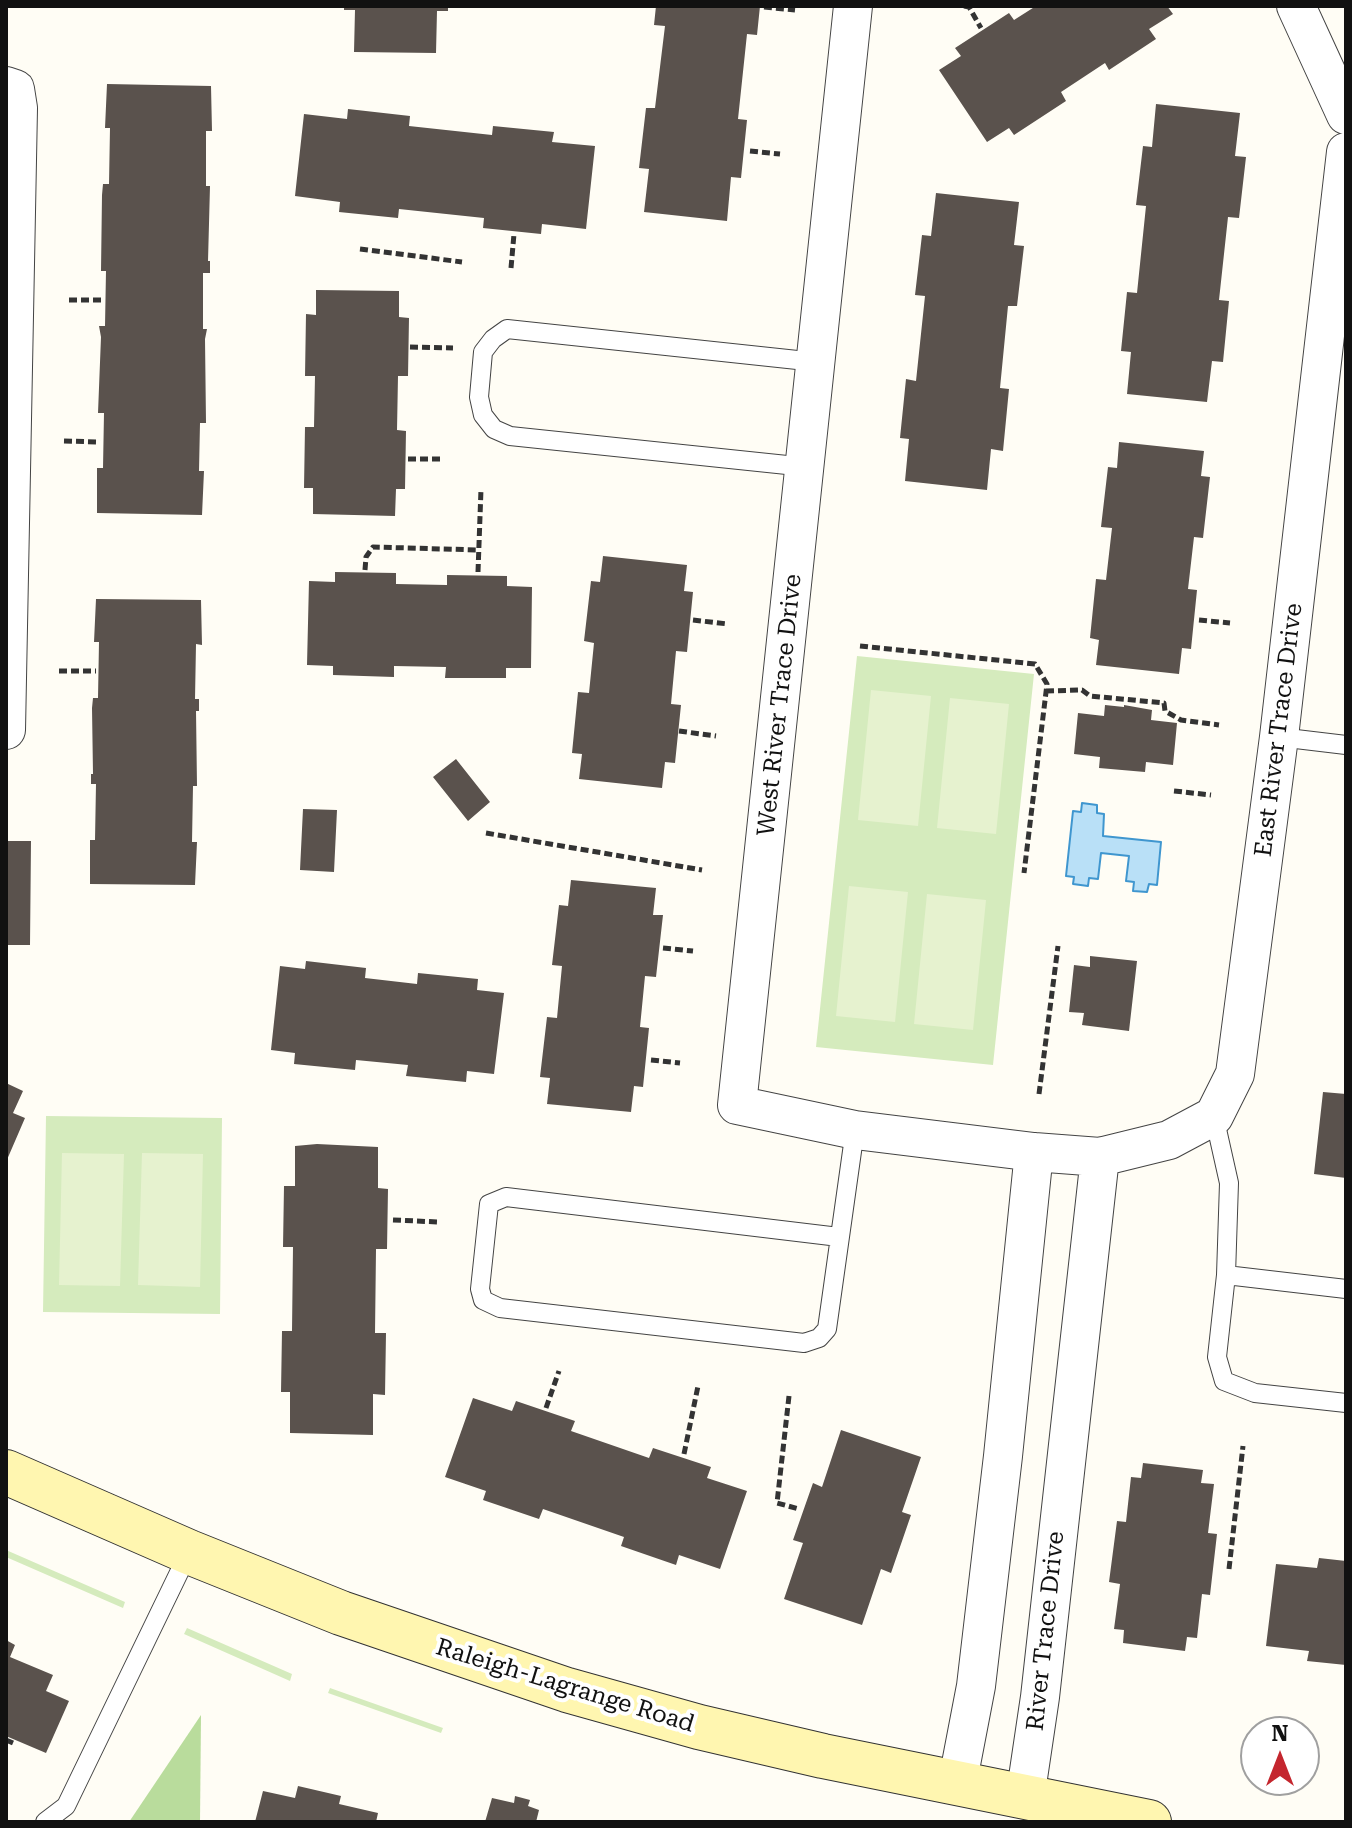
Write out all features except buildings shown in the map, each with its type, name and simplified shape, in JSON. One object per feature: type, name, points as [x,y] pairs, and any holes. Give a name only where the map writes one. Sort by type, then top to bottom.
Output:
[{"type":"main road","name":"Raleigh-Lagrange Road","points":[[6,1472],[189,1552],[355,1618],[567,1690],[699,1727],[957,1785],[1013,1805],[1149,1822]]},
{"type":"street","name":"West River Trace Drive","points":[[853,6],[737,1105],[855,1130],[1034,1152]]},
{"type":"street","points":[[1301,8],[1345,112]]},
{"type":"street","points":[[6,86],[15,89],[18,108],[6,730]]},
{"type":"street","name":"East River Trace Drive","points":[[1214,1116],[1235,1074],[1279,737],[1346,152]]},
{"type":"street","points":[[957,1785],[976,1686],[1034,1152],[1100,1157],[1169,1140],[1214,1116]]},
{"type":"street","name":"River Trace Drive","points":[[1013,1805],[1040,1697],[1100,1157]]},
{"type":"street","points":[[1003,1456],[1064,1463]]},
{"type":"lane","points":[[806,467],[510,436],[494,429],[483,415],[479,397],[483,352],[493,339],[507,329],[816,362]]},
{"type":"lane","points":[[1279,737],[1346,745]]},
{"type":"lane","points":[[1214,1116],[1229,1183],[1226,1275],[1217,1357],[1224,1381],[1255,1393],[1346,1403]]},
{"type":"lane","points":[[839,1237],[506,1197],[489,1204],[480,1289],[483,1300],[500,1308],[804,1343],[819,1338],[827,1329],[855,1130]]},
{"type":"lane","points":[[1226,1275],[1346,1289]]},
{"type":"lane","points":[[45,1822],[66,1806],[189,1552]]},
{"type":"path","points":[[964,6],[969,7],[981,28]]},
{"type":"path","points":[[764,7],[795,10]]},
{"type":"path","points":[[750,151],[780,154]]},
{"type":"path","points":[[511,268],[514,234]]},
{"type":"path","points":[[360,249],[462,262]]},
{"type":"path","points":[[69,300],[102,300]]},
{"type":"path","points":[[410,347],[453,348]]},
{"type":"path","points":[[64,441],[100,442]]},
{"type":"path","points":[[408,459],[442,459]]},
{"type":"path","points":[[478,572],[481,489]]},
{"type":"path","points":[[365,570],[366,557],[373,547],[479,550]]},
{"type":"path","points":[[693,620],[728,624]]},
{"type":"path","points":[[1199,620],[1230,623]]},
{"type":"path","points":[[860,646],[1035,664],[1047,684],[1024,873]]},
{"type":"path","points":[[59,671],[96,671]]},
{"type":"path","points":[[1046,691],[1082,690],[1090,696],[1164,703],[1165,711],[1181,720],[1219,725]]},
{"type":"path","points":[[679,731],[716,736]]},
{"type":"path","points":[[1174,791],[1211,795]]},
{"type":"path","points":[[486,833],[702,870]]},
{"type":"path","points":[[1039,1094],[1058,946]]},
{"type":"path","points":[[663,948],[693,951]]},
{"type":"path","points":[[651,1060],[680,1063]]},
{"type":"path","points":[[393,1220],[439,1222]]},
{"type":"path","points":[[546,1408],[559,1371]]},
{"type":"path","points":[[684,1454],[698,1386]]},
{"type":"path","points":[[789,1396],[777,1503],[799,1509]]},
{"type":"path","points":[[1229,1569],[1243,1446]]},
{"type":"green space","points":[[857,656],[1034,674],[993,1065],[816,1047]]},
{"type":"green space","points":[[871,690],[931,696],[918,826],[858,820]]},
{"type":"green space","points":[[950,698],[1009,704],[996,834],[937,828]]},
{"type":"green space","points":[[849,886],[908,892],[895,1022],[836,1016]]},
{"type":"green space","points":[[927,894],[986,900],[973,1030],[914,1024]]},
{"type":"green space","points":[[46,1116],[222,1118],[220,1314],[43,1312]]},
{"type":"green space","points":[[62,1153],[124,1154],[120,1286],[59,1285]]},
{"type":"green space","points":[[142,1153],[203,1154],[200,1287],[138,1285]]},
{"type":"green space","points":[[6,1550],[125,1602],[123,1608],[6,1557]]},
{"type":"green space","points":[[187,1628],[292,1674],[290,1681],[184,1634]]},
{"type":"green space","points":[[330,1688],[443,1728],[441,1733],[328,1693]]},
{"type":"green space","points":[[201,1715],[200,1822],[129,1822]]},
{"type":"water","points":[[1082,803],[1097,805],[1097,813],[1104,814],[1103,836],[1161,842],[1157,885],[1149,884],[1147,892],[1133,891],[1134,882],[1126,881],[1129,856],[1101,853],[1098,879],[1089,878],[1088,886],[1073,884],[1074,877],[1066,876],[1073,811],[1081,812]]}]
